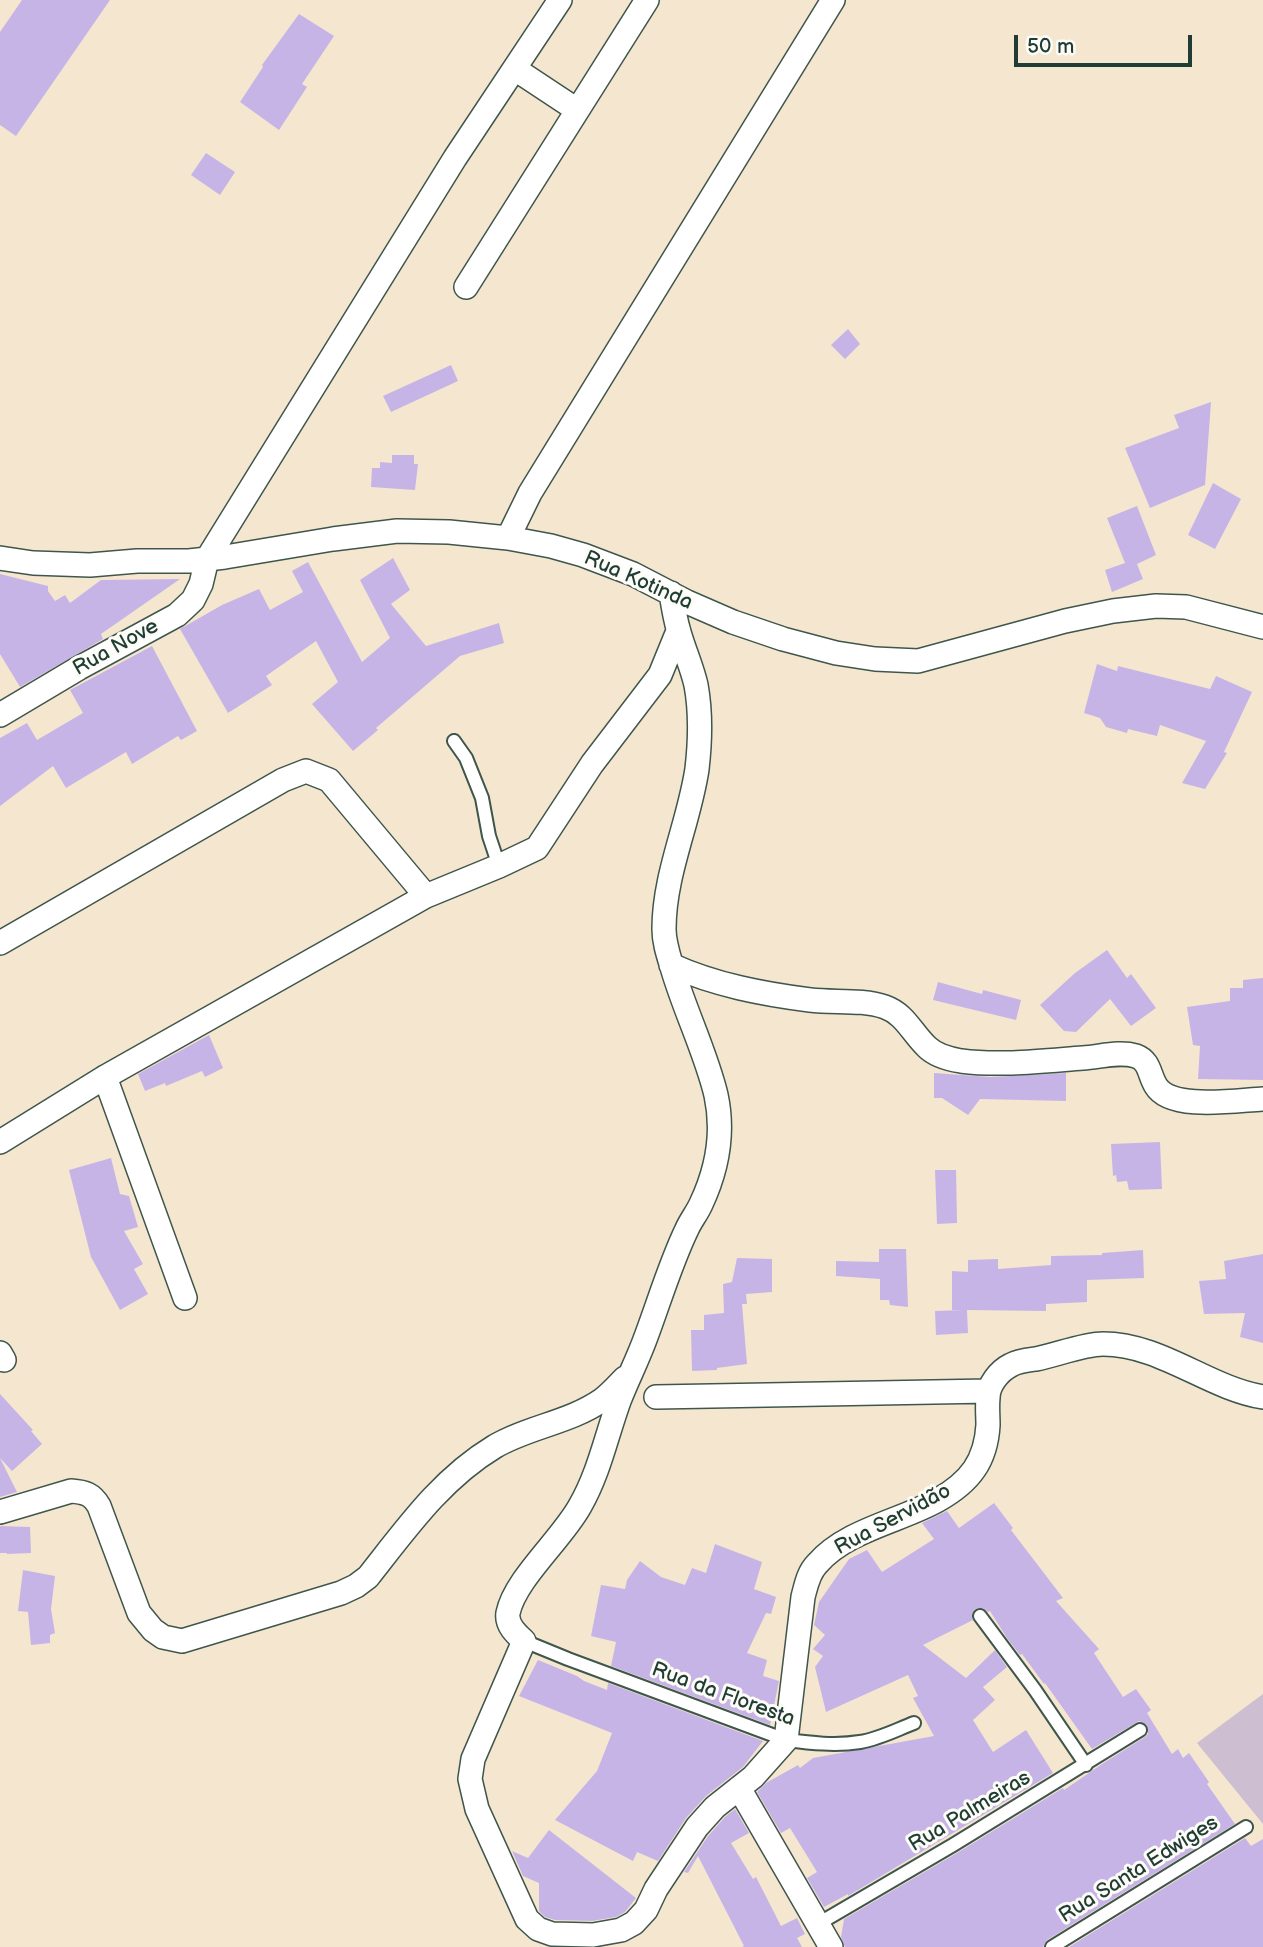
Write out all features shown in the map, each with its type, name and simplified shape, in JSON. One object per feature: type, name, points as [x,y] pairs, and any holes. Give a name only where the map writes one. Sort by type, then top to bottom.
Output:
[{"type":"street","name":"Rua Nove","points":[[0,715],[177,615],[193,600],[201,584],[206,559],[455,158],[560,0]]},
{"type":"street","points":[[466,287],[647,0]]},
{"type":"street","points":[[508,538],[530,493],[833,0]]},
{"type":"street","points":[[515,69],[578,110]]},
{"type":"street","name":"Rua Kotinda","points":[[0,558],[33,563],[90,565],[206,559],[397,531],[508,538],[583,555],[633,574],[733,622],[783,639],[836,653],[897,660],[918,661],[938,657],[1065,621],[1138,607],[1186,607],[1263,627]]},
{"type":"street","points":[[671,593],[678,631],[696,686],[699,720],[697,766],[673,869],[664,930],[666,948],[678,989],[716,1094],[717,1158],[712,1177],[662,1288],[594,1478],[578,1511],[531,1571],[512,1603],[508,1621],[524,1641],[473,1759],[470,1779],[477,1809],[527,1919],[538,1929],[552,1934],[593,1935],[621,1930],[634,1923],[646,1910],[656,1889],[697,1827],[715,1807],[773,1757],[786,1740]]},
{"type":"street","points":[[0,1142],[104,1077],[426,896],[537,848],[592,764],[660,676],[678,631]]},
{"type":"street","points":[[0,943],[283,780],[306,771],[329,780],[426,896]]},
{"type":"street","points":[[671,965],[699,977],[768,993],[883,1007],[897,1013],[926,1046],[938,1055],[960,1061],[1046,1061],[1122,1054],[1137,1057],[1146,1063],[1156,1087],[1180,1101],[1263,1099]]},
{"type":"street","points":[[104,1077],[185,1298]]},
{"type":"street","points":[[656,1397],[989,1391],[995,1379],[1012,1364],[1101,1344],[1146,1352],[1177,1363],[1243,1394],[1263,1397]]},
{"type":"street","points":[[0,1512],[71,1491],[93,1496],[139,1613],[153,1630],[163,1637],[182,1641],[356,1587],[368,1577],[433,1497],[461,1469],[497,1445],[564,1419],[603,1400],[632,1371]]},
{"type":"street","name":"Rua Servidão","points":[[786,1740],[798,1629],[808,1576],[816,1564],[845,1542],[939,1500],[969,1478],[983,1456],[986,1443],[989,1391]]},
{"type":"street","points":[[739,1788],[831,1947]]},
{"type":"lane","points":[[454,741],[466,758],[482,798],[489,836],[499,866]]},
{"type":"lane","points":[[980,1616],[1086,1765]]},
{"type":"lane","name":"Rua da Floresta","points":[[524,1641],[786,1740],[819,1744],[860,1742],[914,1723]]},
{"type":"lane","name":"Rua Palmeiras","points":[[818,1924],[1086,1765],[1140,1730]]},
{"type":"lane","name":"Rua Santa Edwiges","points":[[1052,1947],[1246,1827]]},
{"type":"shaded area","points":[[1263,1694],[1263,1824],[1197,1743]]},
{"type":"building","points":[[22,0],[110,0],[16,136],[0,125],[0,32]]},
{"type":"building","points":[[299,14],[334,36],[302,84],[307,87],[279,130],[240,102],[262,65]]},
{"type":"building","points":[[206,153],[235,172],[220,195],[191,175]]},
{"type":"building","points":[[848,329],[860,344],[845,359],[831,345]]},
{"type":"building","points":[[451,365],[458,381],[391,412],[383,396]]},
{"type":"building","points":[[1211,402],[1205,485],[1150,508],[1125,448],[1179,428],[1174,415]]},
{"type":"building","points":[[392,455],[414,455],[414,464],[418,464],[415,490],[371,487],[372,468],[380,468],[380,462],[392,463]]},
{"type":"building","points":[[1213,483],[1241,499],[1215,549],[1188,535]]},
{"type":"building","points":[[1137,506],[1156,555],[1137,564],[1143,579],[1112,592],[1105,570],[1125,563],[1107,518]]},
{"type":"building","points":[[393,558],[410,590],[391,604],[426,646],[499,623],[504,643],[460,656],[353,751],[312,704],[338,682],[316,641],[266,676],[272,685],[228,713],[180,629],[222,605],[259,589],[270,610],[303,592],[292,571],[308,562],[362,662],[390,638],[360,580]]},
{"type":"building","points":[[0,574],[48,586],[48,591],[55,601],[65,595],[70,603],[101,580],[180,579],[101,634],[103,639],[20,687],[0,654]]},
{"type":"building","points":[[152,646],[197,731],[181,740],[178,736],[132,764],[126,752],[66,788],[53,766],[0,806],[0,738],[27,723],[37,740],[83,713],[70,690]]},
{"type":"building","points":[[1097,664],[1117,671],[1118,666],[1210,689],[1216,676],[1252,692],[1224,752],[1227,753],[1205,789],[1182,783],[1206,741],[1160,725],[1157,736],[1128,729],[1127,733],[1106,727],[1100,718],[1084,713]]},
{"type":"building","points":[[1107,950],[1127,978],[1131,974],[1156,1008],[1131,1026],[1110,999],[1076,1032],[1064,1031],[1040,1005],[1075,973]]},
{"type":"building","points":[[1263,978],[1263,1080],[1198,1079],[1200,1046],[1193,1045],[1187,1007],[1230,1001],[1230,988],[1243,988],[1243,980]]},
{"type":"building","points":[[938,982],[982,994],[983,990],[1021,1000],[1016,1020],[933,1000]]},
{"type":"building","points":[[209,1035],[223,1068],[205,1077],[202,1071],[166,1086],[165,1083],[145,1091],[138,1074]]},
{"type":"building","points":[[934,1073],[990,1077],[1066,1073],[1066,1101],[980,1099],[968,1115],[942,1098],[934,1098]]},
{"type":"building","points":[[1160,1142],[1162,1189],[1129,1190],[1127,1181],[1117,1182],[1116,1175],[1113,1176],[1111,1144]]},
{"type":"building","points":[[111,1158],[120,1194],[129,1196],[138,1227],[124,1231],[143,1264],[134,1269],[148,1294],[120,1310],[91,1257],[69,1170]]},
{"type":"building","points":[[935,1170],[956,1170],[957,1223],[937,1224]]},
{"type":"building","points":[[879,1249],[906,1249],[908,1307],[890,1305],[889,1300],[880,1300],[880,1279],[836,1276],[836,1261],[879,1262]]},
{"type":"building","points":[[1143,1250],[1144,1278],[1087,1280],[1087,1302],[1046,1304],[1046,1311],[967,1310],[968,1333],[936,1335],[935,1311],[963,1310],[952,1310],[952,1271],[968,1272],[968,1260],[998,1259],[998,1269],[1051,1265],[1051,1256],[1102,1255]]},
{"type":"building","points":[[1263,1254],[1263,1343],[1240,1337],[1245,1313],[1204,1314],[1199,1281],[1226,1279],[1224,1261]]},
{"type":"building","points":[[737,1258],[772,1259],[772,1292],[746,1294],[747,1304],[742,1304],[747,1364],[717,1370],[692,1371],[691,1330],[704,1330],[704,1315],[724,1313],[723,1284],[732,1282]]},
{"type":"building","points":[[0,1394],[33,1430],[31,1431],[42,1444],[12,1471],[0,1458]]},
{"type":"building","points":[[0,1458],[17,1492],[0,1497]]},
{"type":"building","points":[[994,1503],[1013,1528],[1011,1530],[1063,1598],[1056,1601],[1099,1649],[1094,1653],[1123,1697],[1136,1689],[1151,1710],[1147,1713],[1172,1754],[1178,1749],[1183,1758],[1189,1753],[1235,1824],[1047,1940],[1043,1947],[845,1947],[841,1937],[844,1919],[1063,1788],[1064,1790],[1148,1734],[1147,1725],[1139,1721],[1092,1749],[1045,1683],[1007,1638],[990,1611],[975,1609],[972,1613],[973,1620],[923,1645],[966,1678],[995,1650],[1007,1667],[983,1687],[995,1700],[973,1720],[993,1752],[1026,1730],[1053,1773],[848,1896],[824,1907],[807,1878],[817,1872],[790,1828],[781,1833],[757,1792],[766,1783],[798,1765],[800,1768],[813,1758],[934,1736],[913,1698],[918,1696],[908,1675],[826,1712],[815,1667],[823,1656],[813,1649],[825,1635],[814,1625],[819,1602],[849,1559],[867,1550],[882,1572],[934,1539],[922,1523],[947,1511],[959,1528]]},
{"type":"building","points":[[0,1526],[30,1527],[31,1553],[0,1553]]},
{"type":"building","points":[[715,1544],[762,1562],[754,1589],[776,1597],[771,1614],[766,1613],[747,1653],[767,1660],[763,1676],[779,1681],[770,1725],[611,1666],[616,1642],[591,1636],[601,1585],[625,1589],[627,1580],[640,1561],[661,1577],[685,1585],[692,1568],[706,1573]]},
{"type":"building","points":[[23,1570],[55,1576],[51,1609],[55,1633],[50,1635],[50,1643],[31,1645],[28,1612],[18,1611]]},
{"type":"building","points":[[538,1660],[607,1690],[608,1683],[763,1741],[743,1767],[706,1796],[686,1818],[658,1861],[637,1852],[633,1861],[555,1820],[597,1771],[612,1733],[519,1696]]},
{"type":"building","points":[[735,1809],[749,1833],[731,1843],[753,1879],[756,1877],[781,1926],[797,1918],[805,1934],[797,1938],[802,1947],[742,1947],[744,1946],[698,1856],[688,1873],[684,1872],[708,1836]]},
{"type":"building","points":[[549,1830],[636,1898],[625,1912],[616,1917],[592,1921],[555,1920],[545,1917],[539,1911],[539,1883],[523,1876],[512,1851],[528,1858]]},
{"type":"building","points":[[1245,1838],[1251,1846],[1263,1839],[1263,1947],[1069,1947]]}]
